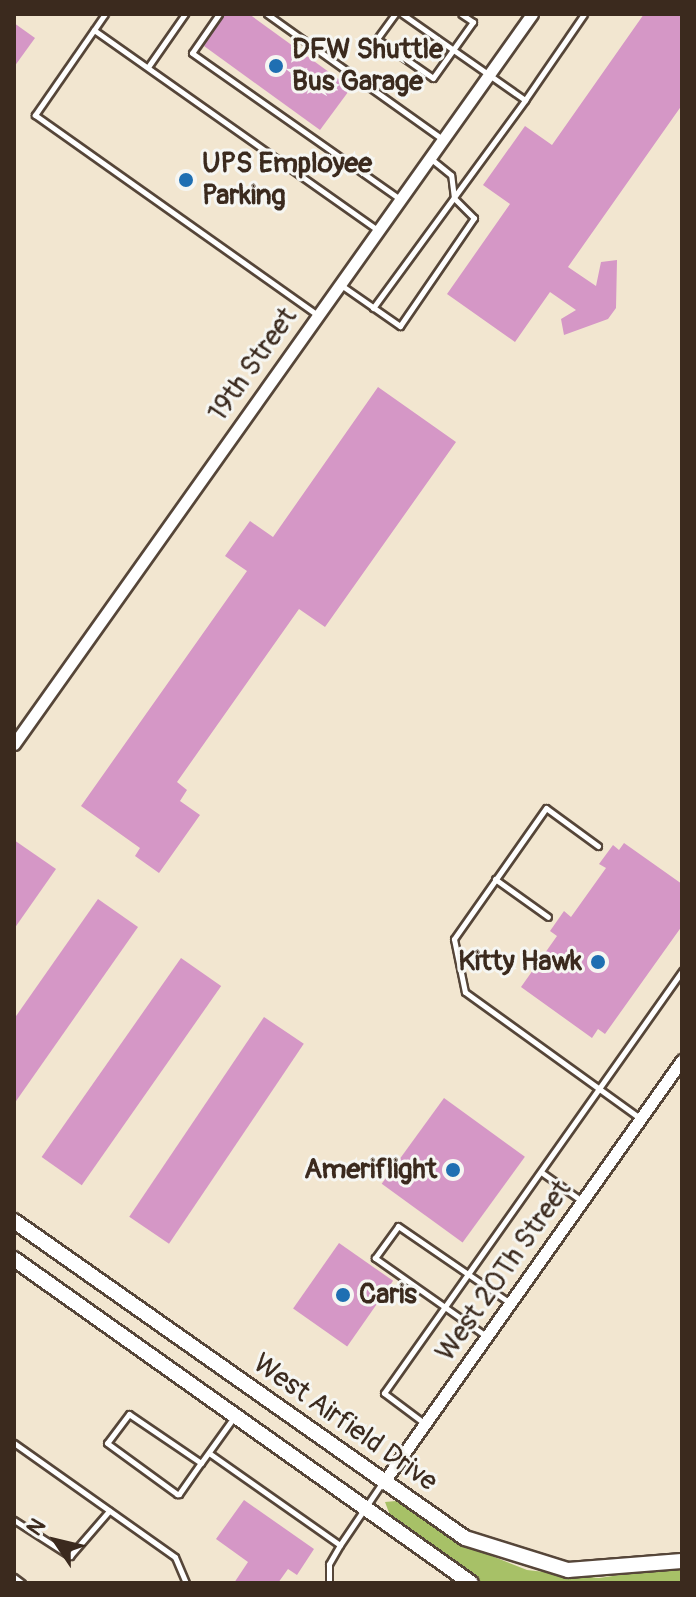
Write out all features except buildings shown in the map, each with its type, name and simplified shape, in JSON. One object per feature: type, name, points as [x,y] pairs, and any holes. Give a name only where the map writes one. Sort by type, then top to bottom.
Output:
[{"type":"street","name":"19th Street","points":[[16,735],[430,158],[525,16]]},
{"type":"street","name":"West 20Th Street","points":[[383,1483],[682,1060]]},
{"type":"street","name":"West Airfield Drive","points":[[14,1221],[465,1538],[539,1566],[608,1571],[682,1561]]},
{"type":"street","name":"West Airfield Drive","points":[[14,1259],[471,1583]]},
{"type":"lane","points":[[105,14],[35,115],[318,316]]},
{"type":"lane","points":[[148,67],[185,14]]},
{"type":"lane","points":[[219,14],[192,53],[400,199]]},
{"type":"lane","points":[[267,14],[442,140]]},
{"type":"lane","points":[[395,14],[377,39],[433,78],[473,22],[461,14]]},
{"type":"lane","points":[[402,14],[525,100]]},
{"type":"lane","points":[[373,308],[584,14]]},
{"type":"lane","points":[[94,30],[378,230]]},
{"type":"lane","points":[[340,285],[400,326],[474,218],[454,198],[451,175],[430,158]]},
{"type":"lane","points":[[598,846],[546,808],[454,939],[465,992],[641,1119]]},
{"type":"lane","points":[[495,879],[548,917]]},
{"type":"lane","points":[[425,1424],[384,1393],[682,971]]},
{"type":"lane","points":[[541,1172],[582,1201]]},
{"type":"lane","points":[[487,1336],[375,1258],[398,1226],[510,1303]]},
{"type":"lane","points":[[201,1463],[129,1414],[107,1443],[177,1494],[209,1453],[235,1416]]},
{"type":"lane","points":[[14,1443],[175,1557],[186,1583]]},
{"type":"lane","points":[[209,1453],[340,1545]]},
{"type":"lane","name":"West 20Th Street","points":[[329,1583],[329,1564],[383,1483]]},
{"type":"lane","points":[[14,1520],[70,1556],[109,1511]]},
{"type":"lane","points":[[14,1577],[22,1583]]},
{"type":"green space","points":[[396,1501],[467,1546],[527,1570],[599,1578],[682,1566],[682,1583],[483,1583],[391,1518],[385,1502]]},
{"type":"place","name":"DFW Shuttle Bus Garage","points":[[276,66]]},
{"type":"place","name":"UPS Employee Parking","points":[[186,180]]},
{"type":"place","name":"Kitty Hawk","points":[[598,962]]},
{"type":"place","name":"Ameriflight","points":[[453,1170]]},
{"type":"place","name":"Caris","points":[[343,1295]]}]
